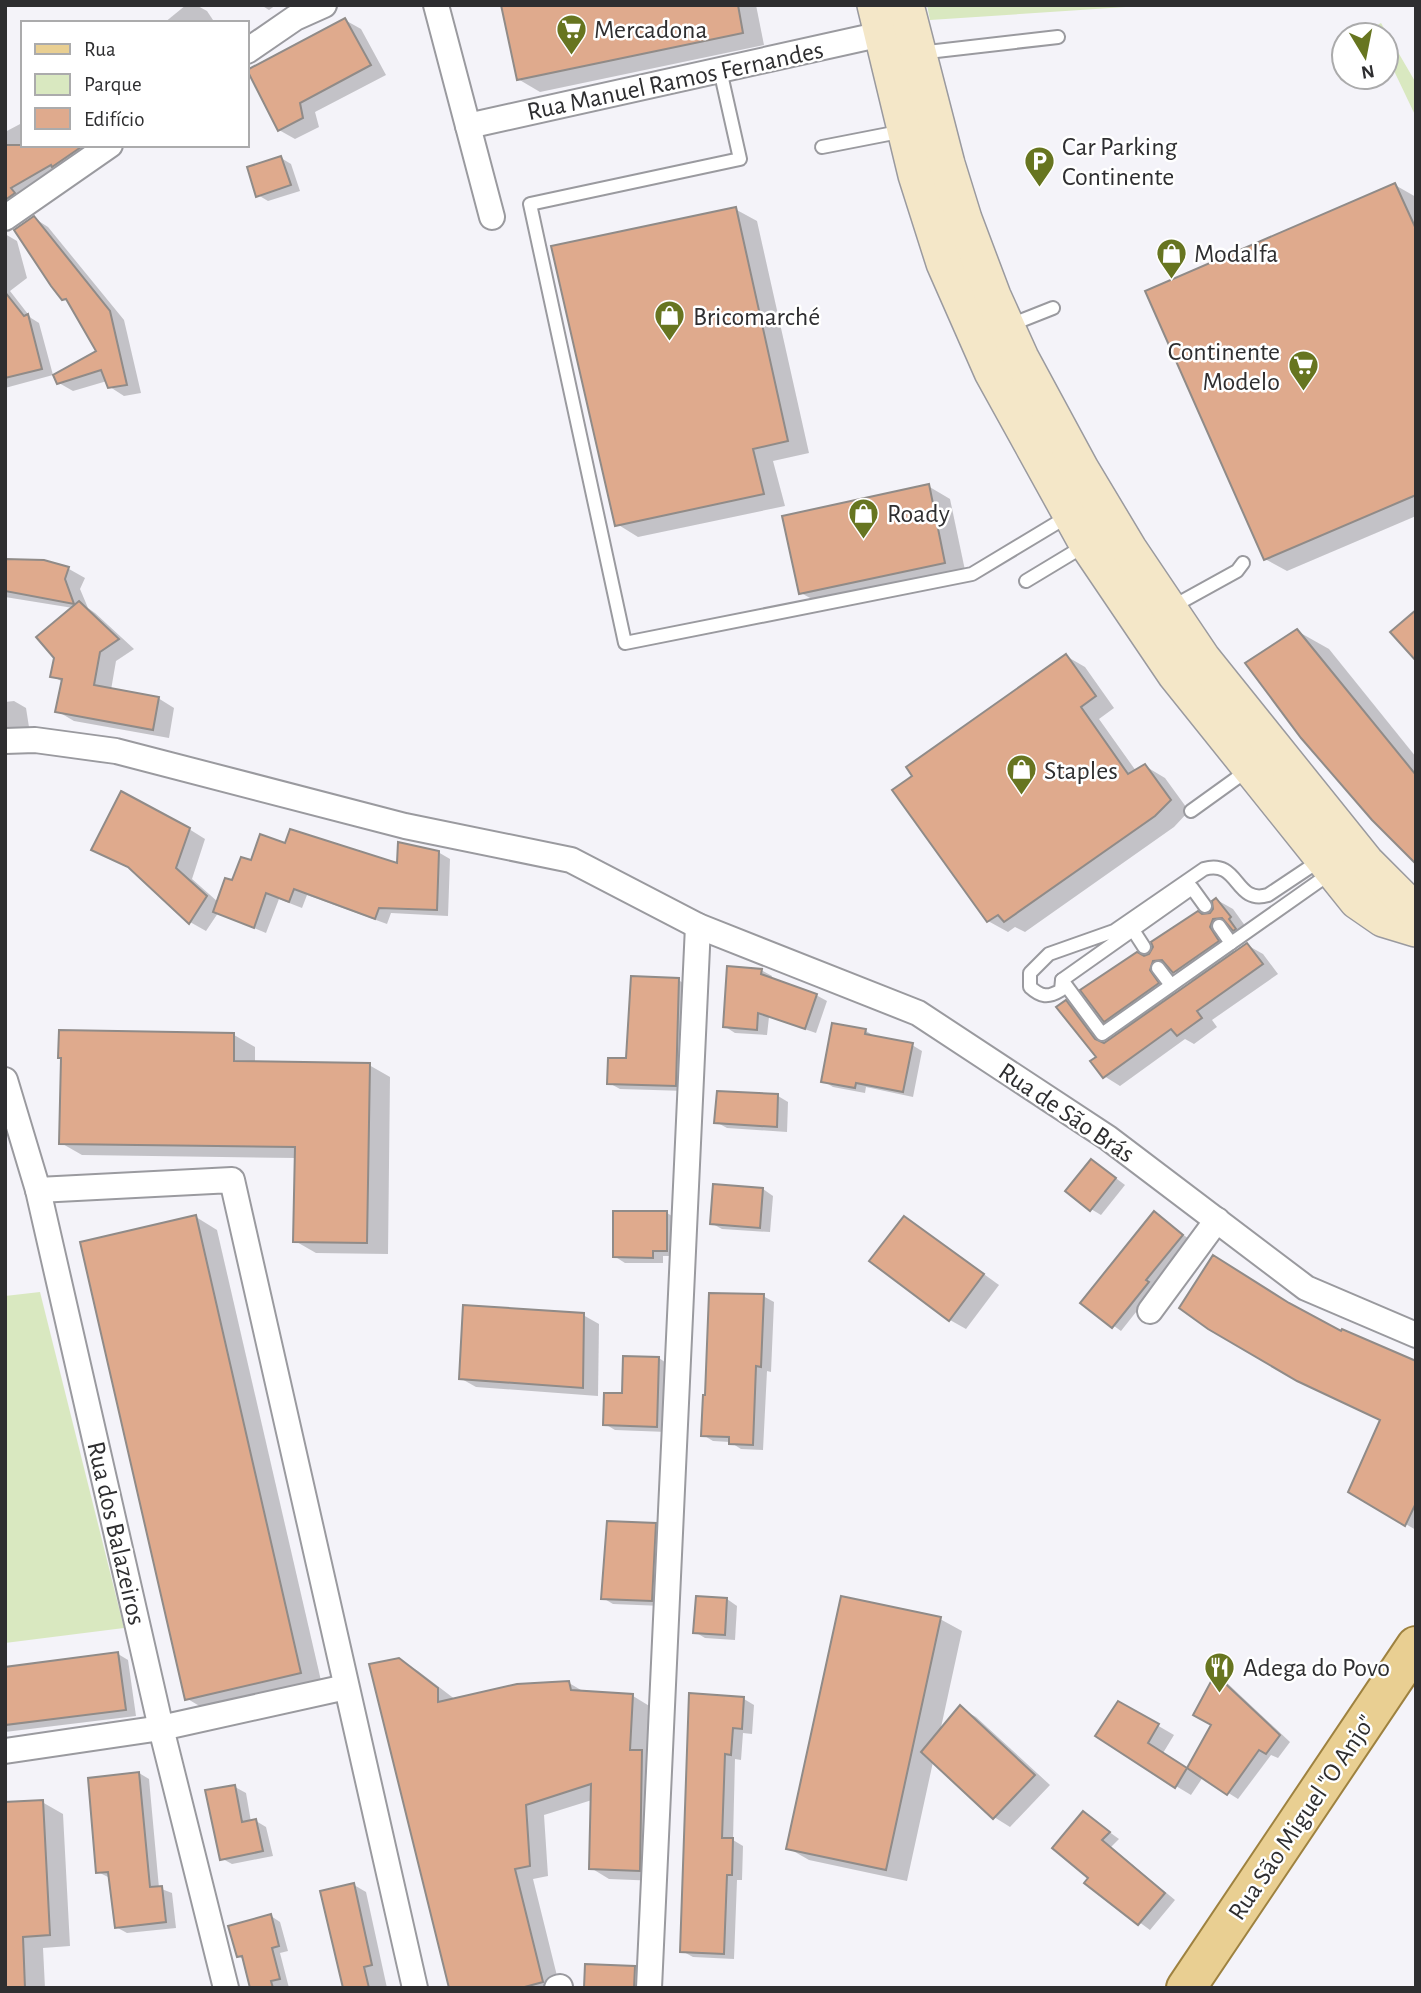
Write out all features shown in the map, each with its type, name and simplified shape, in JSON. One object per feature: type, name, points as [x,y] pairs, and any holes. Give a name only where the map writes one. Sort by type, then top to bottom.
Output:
[{"type":"main road","points":[[906,5],[916,53],[964,219],[1007,327],[1082,469],[1129,549],[1203,659],[1366,862],[1416,912]]},
{"type":"main road","points":[[878,20],[916,176],[944,263],[977,341],[1079,529],[1175,674],[1357,901],[1383,919],[1416,929]]},
{"type":"main road","name":"Rua São Miguel \"O Anjo\"","points":[[1186,1988],[1416,1646]]},
{"type":"street","points":[[248,50],[295,18],[324,5]]},
{"type":"street","points":[[436,5],[492,217]]},
{"type":"street","name":"Rua Manuel Ramos Fernandes","points":[[468,126],[720,70],[878,20]]},
{"type":"street","points":[[5,218],[107,147]]},
{"type":"street","name":"Rua de São Brás","points":[[5,741],[35,740],[116,751],[405,826],[571,860],[698,926],[918,1013],[1108,1138],[1306,1288],[1416,1335]]},
{"type":"street","points":[[649,1988],[698,926]]},
{"type":"street","name":"Rua dos Balazeiros","points":[[5,1080],[38,1189],[161,1728],[226,1988]]},
{"type":"street","points":[[38,1189],[232,1180],[415,1988]]},
{"type":"street","points":[[1150,1311],[1217,1220]]},
{"type":"street","points":[[5,1751],[161,1728],[346,1686]]},
{"type":"lane","points":[[916,53],[1058,37]]},
{"type":"lane","points":[[720,70],[740,159],[530,204],[625,643],[972,574],[1079,529]]},
{"type":"lane","points":[[822,147],[905,131]]},
{"type":"lane","points":[[1007,327],[1053,308]]},
{"type":"lane","points":[[1026,581],[1079,529]]},
{"type":"lane","points":[[1169,608],[1237,572],[1243,563]]},
{"type":"lane","points":[[1191,811],[1250,769]]},
{"type":"lane","points":[[1062,980],[1102,1034],[1231,943],[1328,865]]},
{"type":"lane","points":[[1205,906],[1192,888],[1062,980],[1061,990],[1051,996],[1039,995],[1030,987],[1030,973],[1049,954],[1114,931],[1204,870],[1216,866],[1224,870],[1250,895],[1258,898],[1328,865]]},
{"type":"lane","points":[[1219,926],[1231,943]]},
{"type":"lane","points":[[1133,930],[1144,947]]},
{"type":"lane","points":[[1158,968],[1171,985]]},
{"type":"green space","points":[[927,5],[1156,5],[930,20]]},
{"type":"green space","points":[[1400,56],[1416,83],[1416,117],[1400,83]]},
{"type":"green space","points":[[40,1292],[124,1628],[5,1643],[5,1296]]},
{"type":"building","name":"Mercadona","points":[[501,5],[738,5],[743,33],[517,80]]},
{"type":"building","points":[[345,18],[371,65],[300,103],[303,118],[278,131],[248,69]]},
{"type":"building","points":[[5,145],[81,147],[52,167],[51,165],[11,188],[15,193],[5,200]]},
{"type":"building","points":[[281,156],[291,185],[256,197],[247,167]]},
{"type":"building","name":"Continente Modelo","points":[[1395,183],[1416,229],[1416,495],[1264,560],[1145,291]]},
{"type":"building","name":"Bricomarché","points":[[736,207],[788,441],[753,449],[764,494],[615,526],[551,246]]},
{"type":"building","points":[[34,216],[110,311],[127,385],[108,388],[101,370],[57,384],[53,375],[96,351],[66,299],[62,300],[51,286],[14,230]]},
{"type":"building","points":[[5,292],[24,316],[28,314],[42,369],[5,378]]},
{"type":"building","name":"Roady","points":[[929,484],[945,563],[799,594],[782,516]]},
{"type":"building","points":[[5,559],[44,560],[69,567],[65,579],[74,604],[5,591]]},
{"type":"building","points":[[79,601],[119,639],[100,652],[94,685],[159,697],[153,730],[55,712],[62,679],[50,677],[54,658],[36,637]]},
{"type":"building","points":[[1416,610],[1416,661],[1390,632]]},
{"type":"building","points":[[1297,629],[1416,775],[1416,864],[1372,820],[1301,738],[1245,663]]},
{"type":"building","name":"Staples","points":[[1066,654],[1096,696],[1081,707],[1128,774],[1145,764],[1171,800],[1155,816],[1004,922],[998,915],[987,922],[892,790],[912,776],[906,767]]},
{"type":"building","points":[[121,791],[190,828],[176,868],[207,896],[189,924],[128,867],[91,850]]},
{"type":"building","points":[[290,829],[397,863],[398,842],[439,851],[437,910],[379,908],[375,919],[294,889],[289,902],[266,893],[254,928],[213,912],[225,878],[232,880],[241,857],[251,860],[260,834],[285,843]]},
{"type":"building","points":[[1216,898],[1231,917],[1229,919],[1236,929],[1233,931],[1222,918],[1213,919],[1210,927],[1219,941],[1173,973],[1162,960],[1153,961],[1150,970],[1159,983],[1104,1022],[1080,990],[1137,952],[1144,956],[1149,954],[1153,947],[1151,942],[1198,911],[1202,914],[1210,913],[1213,909],[1212,901]]},
{"type":"building","points":[[1247,943],[1263,964],[1197,1011],[1202,1018],[1177,1036],[1171,1029],[1103,1078],[1090,1061],[1096,1057],[1056,1007],[1066,1000],[1095,1039],[1104,1043]]},
{"type":"building","points":[[727,966],[762,969],[761,974],[817,994],[805,1029],[758,1013],[757,1030],[723,1027]]},
{"type":"building","points":[[631,976],[679,978],[676,1086],[607,1084],[608,1058],[626,1058]]},
{"type":"building","points":[[832,1023],[866,1029],[865,1034],[913,1043],[903,1092],[856,1083],[855,1088],[821,1082]]},
{"type":"building","points":[[59,1030],[234,1033],[234,1061],[370,1063],[367,1243],[293,1242],[295,1147],[59,1144]]},
{"type":"building","points":[[717,1091],[778,1094],[777,1127],[714,1123]]},
{"type":"building","points":[[1091,1159],[1116,1178],[1090,1211],[1065,1191]]},
{"type":"building","points":[[713,1184],[763,1188],[760,1228],[710,1224]]},
{"type":"building","points":[[613,1211],[667,1211],[667,1251],[653,1251],[653,1258],[613,1257]]},
{"type":"building","points":[[1154,1211],[1183,1235],[1146,1280],[1149,1282],[1112,1328],[1080,1303]]},
{"type":"building","points":[[196,1215],[301,1673],[185,1700],[80,1242]]},
{"type":"building","points":[[904,1216],[984,1274],[949,1321],[869,1261]]},
{"type":"building","points":[[1213,1255],[1289,1303],[1341,1331],[1342,1329],[1416,1361],[1416,1503],[1405,1526],[1348,1492],[1380,1420],[1297,1381],[1208,1329],[1179,1308]]},
{"type":"building","points":[[709,1293],[764,1294],[761,1367],[756,1366],[753,1445],[729,1444],[729,1437],[701,1436]]},
{"type":"building","points":[[463,1305],[584,1313],[583,1388],[459,1379]]},
{"type":"building","points":[[623,1356],[659,1357],[657,1427],[603,1425],[604,1393],[622,1393]]},
{"type":"building","points":[[607,1521],[656,1523],[652,1601],[601,1599]]},
{"type":"building","points":[[696,1596],[727,1598],[725,1635],[693,1633]]},
{"type":"building","points":[[841,1596],[941,1617],[886,1870],[786,1849]]},
{"type":"building","points":[[118,1652],[126,1710],[5,1725],[5,1667]]},
{"type":"building","points":[[399,1658],[438,1688],[438,1702],[517,1684],[569,1681],[571,1690],[633,1694],[630,1750],[642,1750],[640,1871],[589,1869],[591,1784],[526,1805],[530,1866],[515,1869],[543,1982],[521,1988],[449,1988],[369,1664]]},
{"type":"building","points":[[1215,1674],[1280,1735],[1266,1754],[1259,1750],[1227,1795],[1187,1768],[1211,1725],[1193,1715]]},
{"type":"building","points":[[689,1693],[744,1697],[742,1729],[733,1728],[731,1755],[725,1754],[722,1838],[733,1838],[732,1875],[727,1875],[724,1954],[680,1952]]},
{"type":"building","points":[[1118,1701],[1159,1724],[1148,1743],[1187,1768],[1175,1788],[1095,1736]]},
{"type":"building","points":[[960,1705],[1035,1775],[993,1819],[921,1752]]},
{"type":"building","points":[[139,1772],[150,1887],[162,1886],[166,1922],[115,1928],[108,1872],[96,1873],[88,1778]]},
{"type":"building","points":[[235,1785],[242,1822],[256,1819],[263,1851],[220,1860],[205,1790]]},
{"type":"building","points":[[43,1800],[50,1935],[23,1937],[25,1988],[5,1988],[5,1802]]},
{"type":"building","points":[[1083,1811],[1110,1832],[1102,1840],[1165,1893],[1138,1925],[1084,1883],[1088,1878],[1052,1848]]},
{"type":"building","points":[[354,1883],[372,1965],[364,1967],[369,1988],[343,1988],[320,1891]]},
{"type":"building","points":[[271,1914],[279,1946],[272,1948],[280,1979],[271,1981],[273,1988],[250,1988],[242,1956],[237,1957],[228,1926]]},
{"type":"building","points":[[585,1964],[635,1966],[634,1988],[584,1988]]},
{"type":"place","name":"Mercadona","points":[[571,56]]},
{"type":"place","name":"Car Parking Continente","points":[[1039,188]]},
{"type":"place","name":"Modalfa","points":[[1171,280]]},
{"type":"place","name":"Bricomarché","points":[[670,343]]},
{"type":"place","name":"Continente Modelo","points":[[1303,393]]},
{"type":"place","name":"Roady","points":[[864,540]]},
{"type":"place","name":"Staples","points":[[1021,797]]},
{"type":"place","name":"Adega do Povo","points":[[1220,1694]]}]
